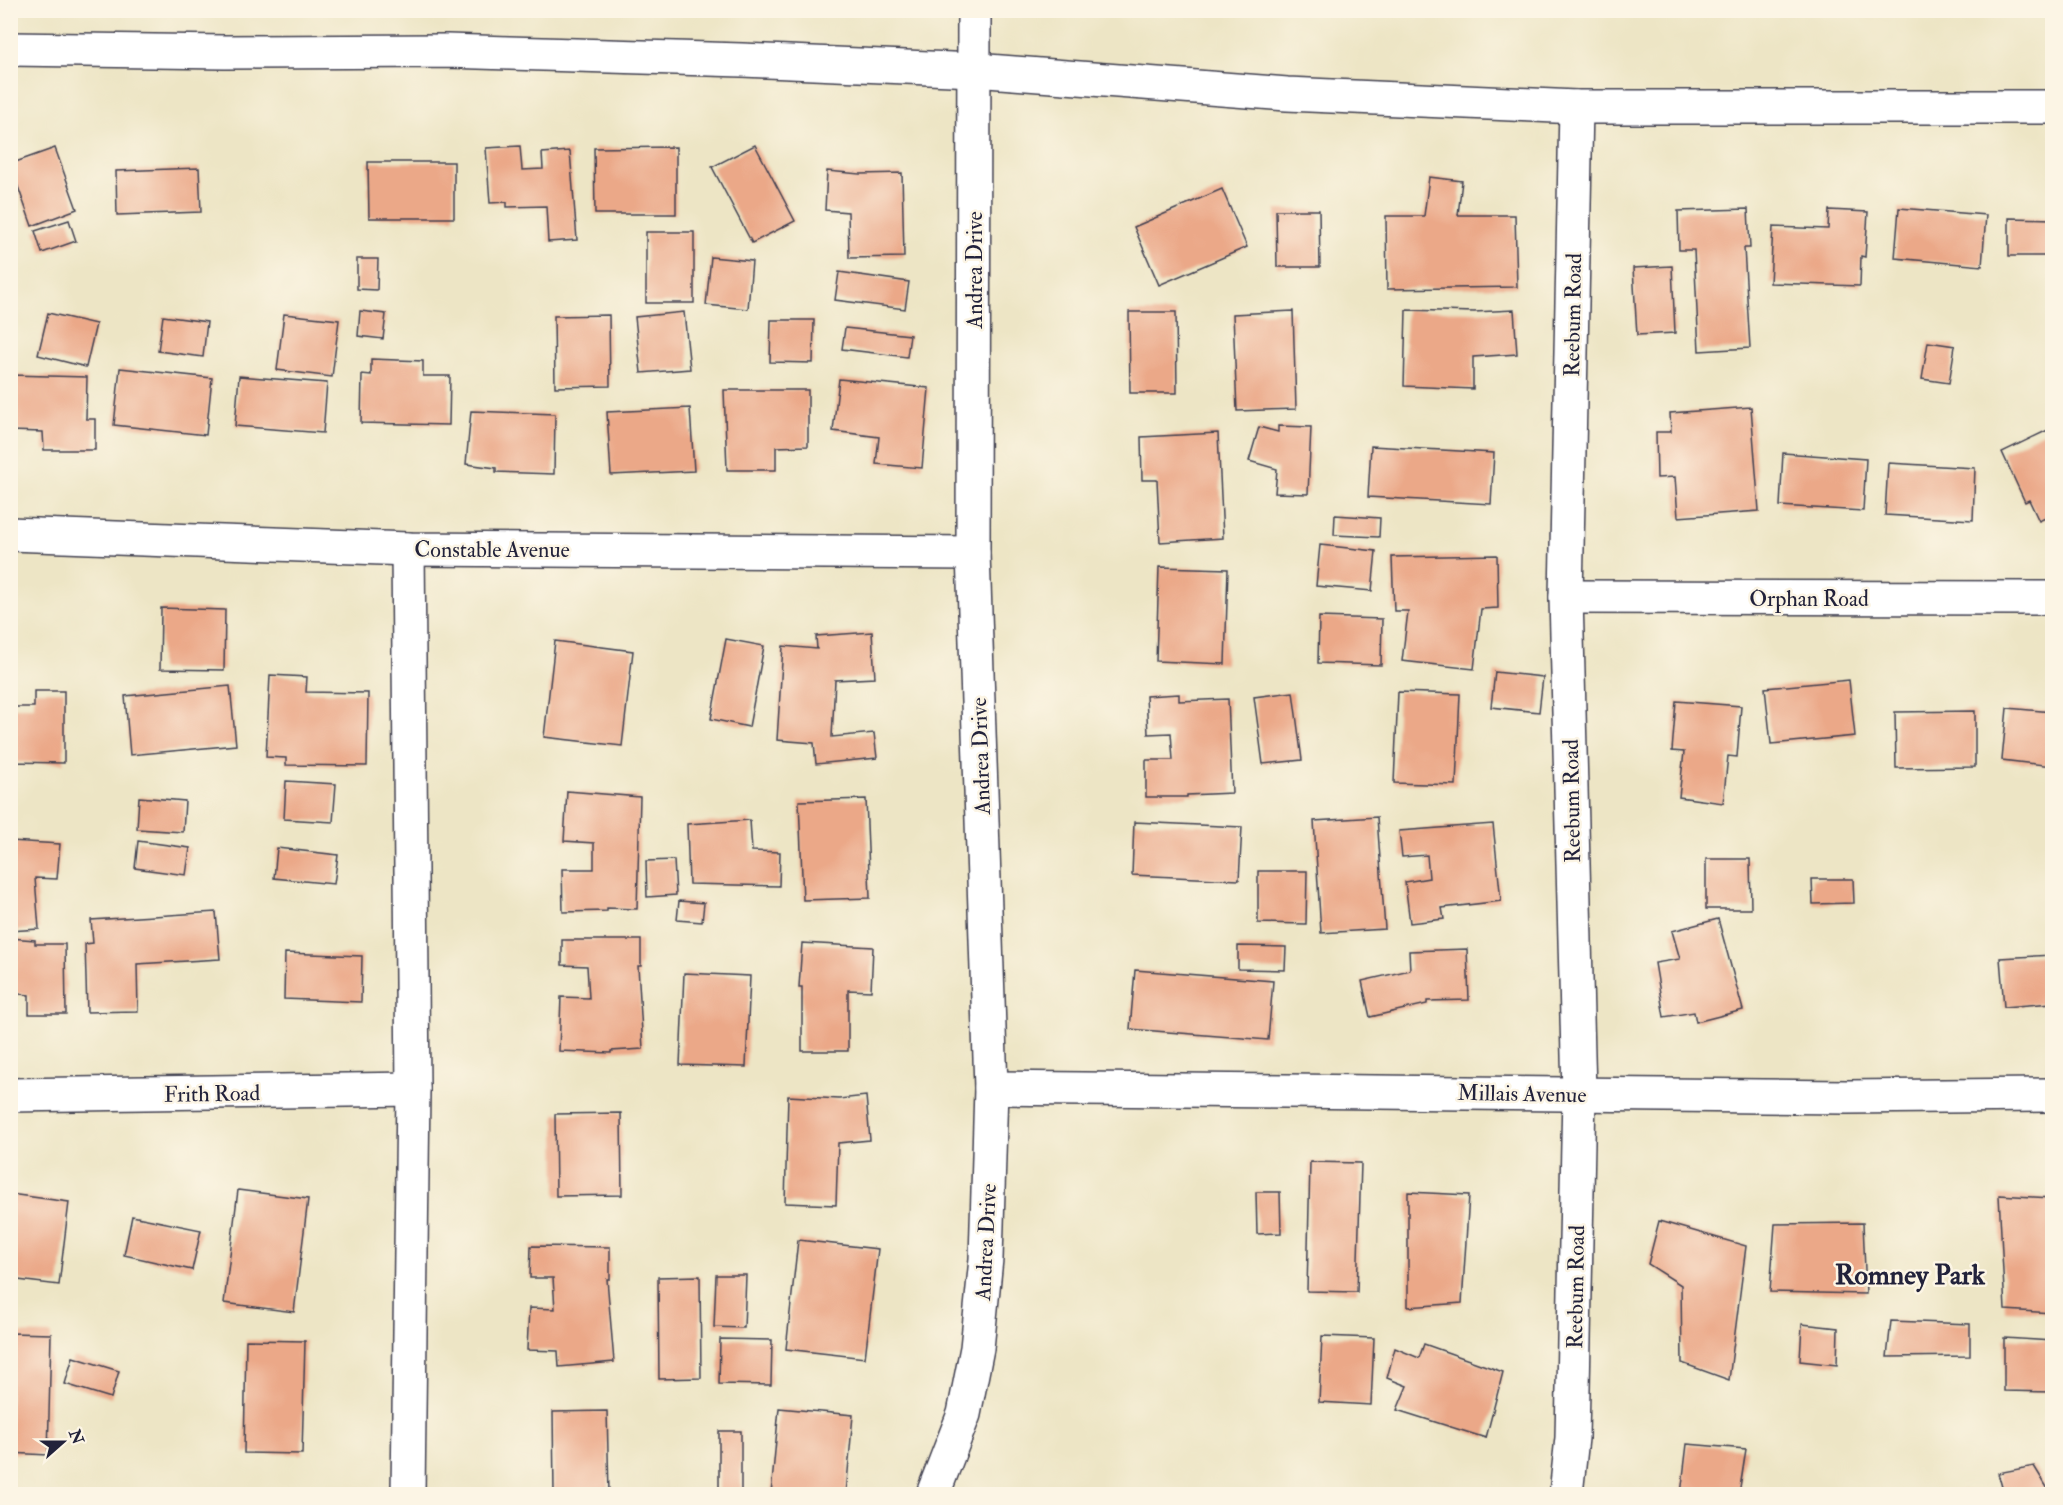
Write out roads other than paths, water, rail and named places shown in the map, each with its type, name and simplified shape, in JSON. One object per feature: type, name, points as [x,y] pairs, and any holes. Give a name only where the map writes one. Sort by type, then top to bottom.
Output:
[{"type":"street","name":"Andrea Drive","points":[[933,1494],[964,1414],[976,1348],[987,1258],[991,1088],[973,553],[974,10]]},
{"type":"street","points":[[10,49],[225,52],[447,51],[742,60],[975,70],[1287,94],[1576,106],[2052,107]]},
{"type":"street","name":"Reebum Road","points":[[1566,1494],[1572,1438],[1579,1093],[1566,597],[1576,106]]},
{"type":"street","name":"Constable Avenue","points":[[10,534],[408,549],[973,553]]},
{"type":"street","points":[[408,549],[413,1089],[408,1494]]},
{"type":"street","name":"Orphan Road","points":[[1566,597],[2052,598]]},
{"type":"street","name":"Millais Avenue","points":[[991,1088],[1847,1097],[2052,1095]]},
{"type":"street","name":"Frith Road","points":[[10,1095],[413,1089]]},
{"type":"district","name":"Romney Park","points":[[1910,1274]]}]
